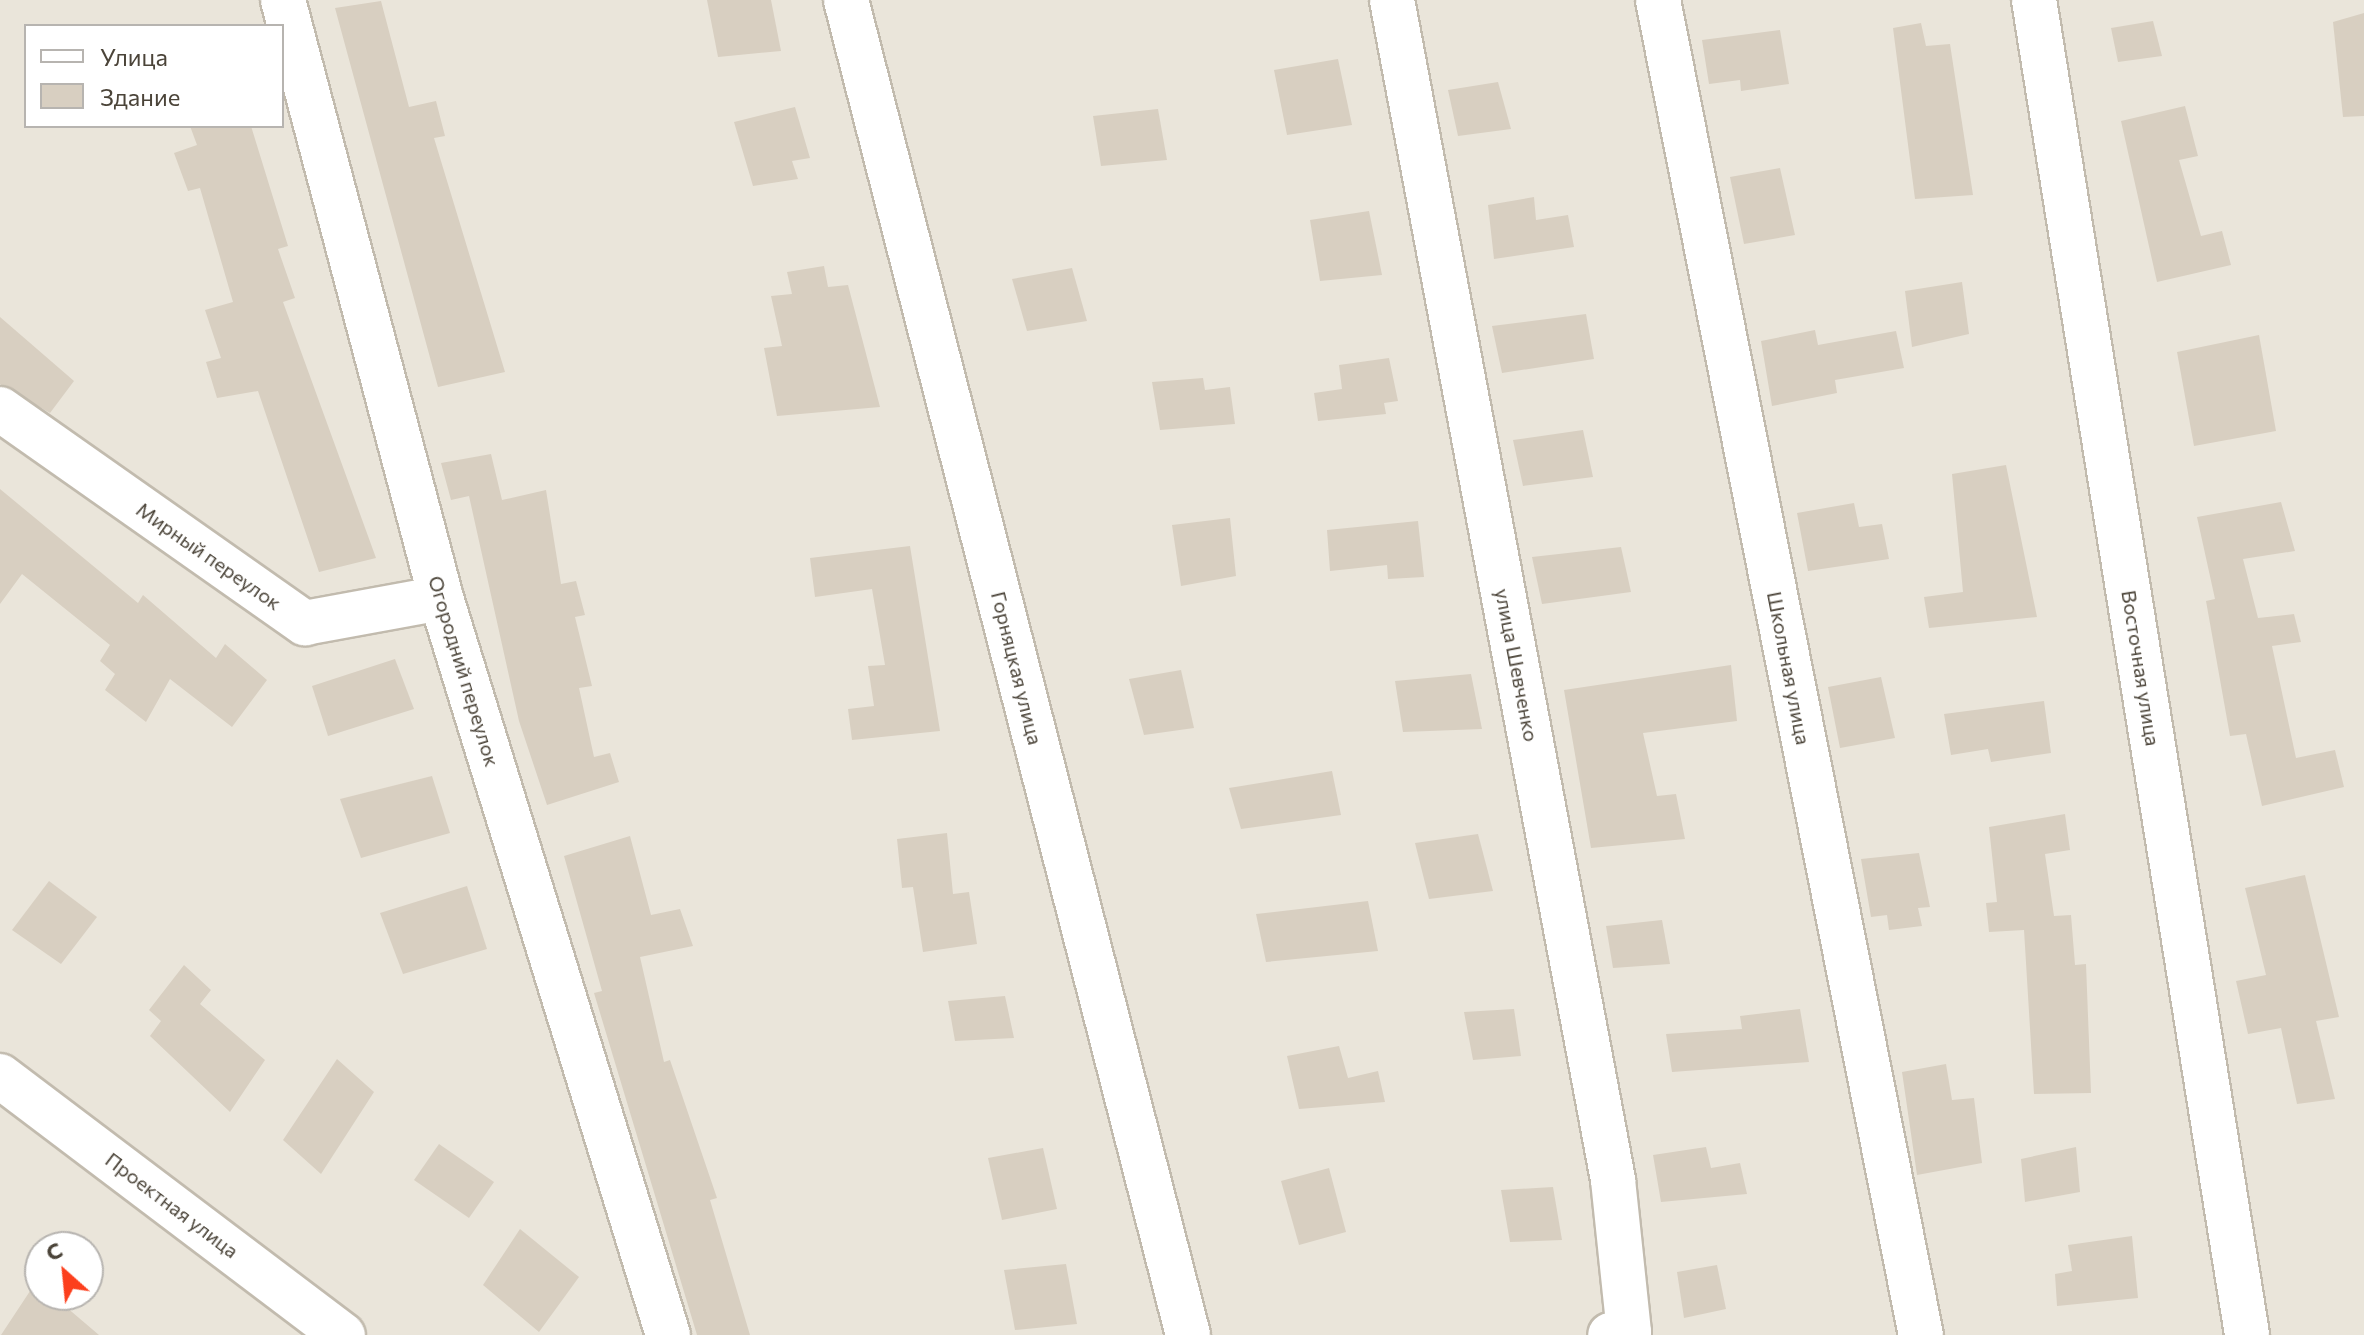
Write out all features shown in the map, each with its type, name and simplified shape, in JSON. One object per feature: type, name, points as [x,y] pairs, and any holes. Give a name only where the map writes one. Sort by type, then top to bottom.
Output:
[{"type":"street","name":"Огородний переулок","points":[[283,0],[441,598],[668,1335]]},
{"type":"street","name":"Горняцкая улица","points":[[846,0],[1188,1335]]},
{"type":"street","name":"улица Шевченко","points":[[1392,0],[1613,1180],[1619,1334]]},
{"type":"street","name":"Школьная улица","points":[[1658,0],[1921,1335]]},
{"type":"street","name":"Восточная улица","points":[[2034,0],[2247,1335]]},
{"type":"street","name":"Мирный переулок","points":[[0,409],[305,623],[441,598]]},
{"type":"street","name":"Проектная улица","points":[[0,1076],[343,1335]]},
{"type":"shaded area","points":[[0,0],[2364,0],[2364,1335],[0,1335]]},
{"type":"building","points":[[707,0],[771,0],[781,51],[718,57]]},
{"type":"building","points":[[381,1],[409,107],[436,101],[445,136],[434,138],[505,372],[438,387],[335,8]]},
{"type":"building","points":[[2364,13],[2364,116],[2343,117],[2333,22]]},
{"type":"building","points":[[2153,21],[2162,56],[2118,62],[2111,28]]},
{"type":"building","points":[[1921,23],[1926,46],[1950,44],[1973,195],[1915,199],[1893,28]]},
{"type":"building","points":[[1780,30],[1789,84],[1741,91],[1740,80],[1709,84],[1702,40]]},
{"type":"building","points":[[1338,59],[1352,125],[1287,135],[1274,70]]},
{"type":"building","points":[[1498,82],[1511,129],[1458,136],[1448,90]]},
{"type":"building","points":[[2185,106],[2198,156],[2179,160],[2201,236],[2222,231],[2231,265],[2157,282],[2121,121]]},
{"type":"building","points":[[795,107],[810,158],[792,161],[798,179],[753,186],[734,122]]},
{"type":"building","points":[[1158,109],[1167,160],[1101,166],[1093,116]]},
{"type":"building","points":[[191,128],[252,128],[288,246],[278,249],[295,298],[283,302],[376,558],[319,572],[258,391],[217,398],[206,362],[221,358],[205,310],[233,302],[200,188],[188,191],[174,153],[197,145]]},
{"type":"building","points":[[1780,168],[1795,235],[1744,244],[1730,177]]},
{"type":"building","points":[[1534,197],[1536,220],[1568,215],[1574,247],[1494,259],[1488,205]]},
{"type":"building","points":[[1369,211],[1382,275],[1320,281],[1310,220]]},
{"type":"building","points":[[824,266],[828,287],[848,285],[880,407],[777,416],[764,348],[782,346],[771,296],[792,294],[787,272]]},
{"type":"building","points":[[1072,268],[1087,321],[1027,331],[1012,279]]},
{"type":"building","points":[[1962,282],[1969,334],[1912,347],[1905,291]]},
{"type":"building","points":[[1586,314],[1594,359],[1502,373],[1492,326]]},
{"type":"building","points":[[0,317],[74,381],[50,413],[0,384]]},
{"type":"building","points":[[1815,330],[1818,345],[1896,331],[1904,368],[1835,380],[1837,393],[1772,406],[1761,341]]},
{"type":"building","points":[[2259,335],[2276,431],[2194,446],[2177,352]]},
{"type":"building","points":[[1389,358],[1398,401],[1384,403],[1386,414],[1318,421],[1314,393],[1342,389],[1339,365]]},
{"type":"building","points":[[1203,378],[1205,390],[1230,387],[1235,424],[1160,430],[1152,382]]},
{"type":"building","points":[[1583,430],[1593,477],[1523,486],[1513,440]]},
{"type":"building","points":[[491,454],[502,500],[546,490],[561,584],[576,581],[585,615],[575,617],[592,686],[579,688],[594,757],[610,753],[619,782],[547,805],[519,721],[469,496],[451,500],[441,463]]},
{"type":"building","points":[[2006,465],[2037,617],[1929,628],[1924,597],[1963,592],[1952,474]]},
{"type":"building","points":[[0,489],[138,603],[143,595],[216,658],[225,644],[267,680],[232,727],[170,679],[146,722],[105,690],[115,674],[100,661],[110,645],[22,574],[0,604]]},
{"type":"building","points":[[2281,502],[2295,551],[2243,559],[2258,618],[2294,614],[2301,642],[2272,646],[2296,758],[2335,750],[2344,787],[2262,806],[2246,734],[2230,736],[2206,601],[2215,599],[2197,517]]},
{"type":"building","points":[[1854,503],[1859,527],[1882,524],[1889,559],[1808,571],[1797,513]]},
{"type":"building","points":[[1230,518],[1236,576],[1181,586],[1172,525]]},
{"type":"building","points":[[1418,521],[1424,577],[1388,579],[1387,565],[1330,571],[1327,530]]},
{"type":"building","points":[[910,546],[940,731],[852,740],[848,709],[874,706],[868,666],[885,665],[872,589],[815,597],[810,558]]},
{"type":"building","points":[[1621,547],[1631,592],[1542,604],[1532,557]]},
{"type":"building","points":[[395,659],[414,709],[328,736],[312,686]]},
{"type":"building","points":[[1731,665],[1737,721],[1643,733],[1657,796],[1676,794],[1685,839],[1591,848],[1564,690]]},
{"type":"building","points":[[1181,670],[1194,728],[1144,735],[1129,679]]},
{"type":"building","points":[[1471,674],[1482,729],[1403,732],[1395,681]]},
{"type":"building","points":[[1881,677],[1895,738],[1840,748],[1828,687]]},
{"type":"building","points":[[2044,701],[2051,753],[1991,762],[1988,749],[1951,755],[1944,714]]},
{"type":"building","points":[[1332,771],[1341,815],[1241,829],[1229,788]]},
{"type":"building","points":[[432,776],[450,833],[361,858],[340,799]]},
{"type":"building","points":[[2065,814],[2070,850],[2045,854],[2054,916],[2071,915],[2075,965],[2086,964],[2091,1093],[2034,1094],[2024,930],[1989,932],[1986,903],[1997,902],[1989,827]]},
{"type":"building","points":[[947,833],[953,894],[969,892],[977,944],[923,952],[913,887],[902,888],[897,839]]},
{"type":"building","points":[[1478,834],[1493,891],[1429,899],[1415,843]]},
{"type":"building","points":[[630,836],[651,915],[680,909],[693,946],[640,957],[664,1062],[670,1060],[717,1198],[710,1200],[750,1335],[697,1335],[594,993],[602,991],[564,856]]},
{"type":"building","points":[[1919,853],[1930,907],[1918,908],[1922,926],[1889,930],[1887,915],[1871,917],[1861,859]]},
{"type":"building","points":[[2305,875],[2339,1017],[2316,1021],[2335,1099],[2297,1104],[2281,1028],[2248,1034],[2236,981],[2266,975],[2245,888]]},
{"type":"building","points":[[49,881],[97,917],[61,964],[12,930]]},
{"type":"building","points":[[467,886],[487,949],[403,974],[380,913]]},
{"type":"building","points":[[1368,901],[1378,951],[1266,962],[1256,914]]},
{"type":"building","points":[[1662,920],[1670,964],[1613,968],[1606,926]]},
{"type":"building","points":[[184,965],[211,990],[200,1004],[265,1060],[230,1112],[150,1036],[161,1021],[149,1010]]},
{"type":"building","points":[[1005,996],[1014,1038],[955,1041],[948,1001]]},
{"type":"building","points":[[1514,1009],[1521,1056],[1473,1060],[1464,1012]]},
{"type":"building","points":[[1800,1009],[1809,1062],[1672,1072],[1666,1034],[1742,1029],[1740,1016]]},
{"type":"building","points":[[1339,1046],[1348,1078],[1378,1071],[1385,1102],[1299,1109],[1287,1056]]},
{"type":"building","points":[[337,1059],[374,1092],[321,1174],[283,1140]]},
{"type":"building","points":[[1946,1064],[1952,1100],[1974,1098],[1982,1163],[1917,1175],[1902,1072]]},
{"type":"building","points":[[439,1144],[494,1182],[469,1218],[414,1180]]},
{"type":"building","points":[[1706,1147],[1711,1168],[1740,1163],[1747,1194],[1661,1202],[1653,1155]]},
{"type":"building","points":[[2076,1147],[2080,1192],[2025,1202],[2021,1159]]},
{"type":"building","points":[[1043,1148],[1057,1209],[1002,1220],[988,1158]]},
{"type":"building","points":[[1329,1168],[1346,1232],[1299,1245],[1281,1181]]},
{"type":"building","points":[[1553,1187],[1562,1240],[1510,1242],[1501,1190]]},
{"type":"building","points":[[520,1229],[579,1277],[539,1332],[483,1285]]},
{"type":"building","points":[[2132,1236],[2138,1298],[2057,1306],[2055,1274],[2072,1271],[2068,1245]]},
{"type":"building","points":[[1066,1264],[1077,1324],[1015,1330],[1004,1270]]},
{"type":"building","points":[[1717,1265],[1726,1309],[1684,1318],[1677,1272]]},
{"type":"building","points":[[24,1300],[24,1311],[71,1311],[99,1335],[1,1335]]}]
